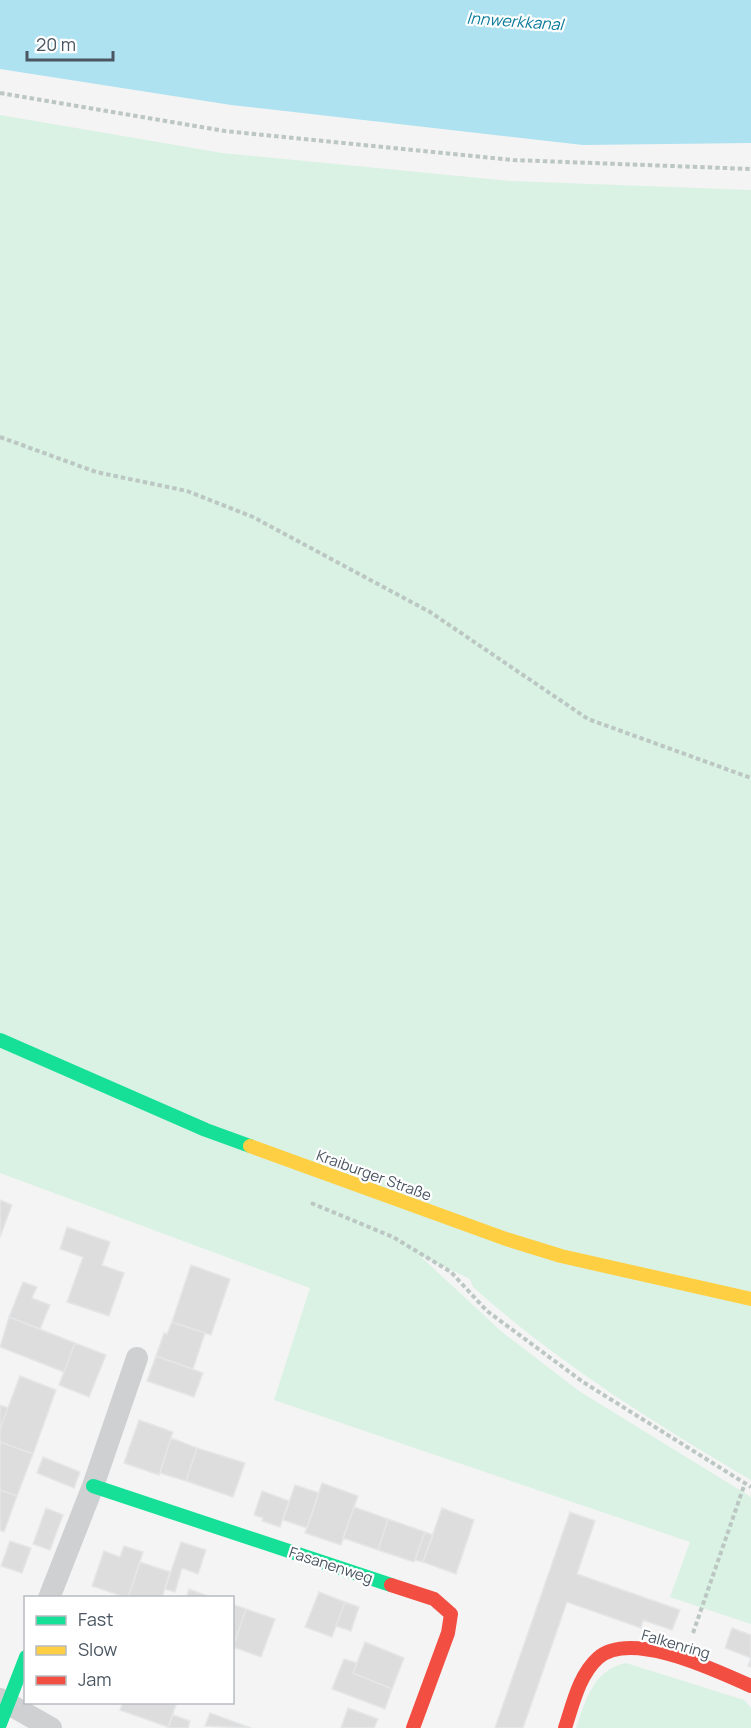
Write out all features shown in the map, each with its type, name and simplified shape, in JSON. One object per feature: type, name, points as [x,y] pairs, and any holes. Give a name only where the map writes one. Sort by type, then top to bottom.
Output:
[{"type":"street","name":"Kraiburger Straße","points":[[0,1040],[206,1130],[495,1236],[561,1256],[751,1299]]},
{"type":"street","points":[[50,1596],[93,1486],[137,1358]]},
{"type":"street","name":"Fasanenweg","points":[[93,1486],[434,1599],[451,1614],[448,1633],[414,1728]]},
{"type":"street","name":"Falkenring","points":[[565,1728],[580,1684],[596,1660],[606,1652],[619,1647],[638,1648],[684,1661],[751,1686]]},
{"type":"street","points":[[0,1724],[4,1701],[24,1661]]},
{"type":"street","points":[[4,1701],[51,1728]]},
{"type":"path","points":[[0,93],[248,134],[513,160],[751,169]]},
{"type":"path","points":[[0,437],[96,472],[187,491],[253,517],[430,612],[588,719],[751,777]]},
{"type":"path","points":[[393,1237],[451,1272],[487,1311],[583,1382],[751,1487]]},
{"type":"path","points":[[684,1661],[745,1483]]},
{"type":"green space","points":[[0,115],[222,153],[511,181],[751,190],[751,1480],[678,1436],[572,1366],[505,1315],[473,1287],[470,1279],[419,1255],[502,1332],[579,1391],[751,1497],[751,1624],[670,1597],[690,1542],[274,1400],[310,1288],[0,1173]]},
{"type":"green space","points":[[626,1663],[744,1700],[751,1708],[751,1728],[576,1728],[598,1679],[606,1672]]},
{"type":"water","name":"Innwerkkanal","points":[[0,0],[751,0],[751,143],[583,145],[231,105],[0,69]]},
{"type":"building","points":[[0,1200],[12,1205],[0,1237]]},
{"type":"building","points":[[67,1227],[110,1242],[102,1265],[124,1273],[109,1316],[67,1302],[83,1257],[60,1249]]},
{"type":"building","points":[[191,1265],[230,1279],[211,1335],[172,1322]]},
{"type":"building","points":[[23,1282],[37,1287],[32,1298],[50,1305],[40,1329],[9,1317]]},
{"type":"building","points":[[9,1317],[75,1343],[64,1372],[0,1347]]},
{"type":"building","points":[[172,1322],[205,1333],[193,1369],[156,1356],[164,1333],[167,1334]]},
{"type":"building","points":[[75,1343],[106,1355],[89,1397],[59,1385]]},
{"type":"building","points":[[156,1356],[203,1373],[194,1397],[147,1381]]},
{"type":"building","points":[[20,1376],[56,1390],[33,1454],[0,1442],[0,1429]]},
{"type":"building","points":[[0,1405],[8,1408],[0,1429]]},
{"type":"building","points":[[139,1420],[173,1432],[159,1475],[124,1463]]},
{"type":"building","points":[[171,1438],[197,1448],[186,1481],[160,1473]]},
{"type":"building","points":[[0,1442],[33,1454],[17,1496],[0,1490]]},
{"type":"building","points":[[197,1448],[245,1463],[233,1497],[186,1481]]},
{"type":"building","points":[[43,1457],[80,1472],[74,1488],[37,1473]]},
{"type":"building","points":[[322,1483],[358,1496],[341,1545],[305,1533]]},
{"type":"building","points":[[295,1485],[319,1493],[307,1528],[283,1520]]},
{"type":"building","points":[[0,1490],[17,1496],[4,1532],[0,1530]]},
{"type":"building","points":[[262,1491],[289,1501],[280,1527],[262,1521],[263,1518],[254,1515]]},
{"type":"building","points":[[354,1507],[388,1519],[378,1550],[343,1538]]},
{"type":"building","points":[[46,1508],[63,1515],[50,1550],[33,1544]]},
{"type":"building","points":[[442,1508],[474,1520],[456,1574],[423,1562]]},
{"type":"building","points":[[570,1512],[595,1521],[577,1574],[680,1610],[672,1630],[643,1620],[641,1628],[567,1602],[523,1728],[495,1728]]},
{"type":"building","points":[[388,1519],[425,1532],[414,1562],[378,1550]]},
{"type":"building","points":[[425,1532],[433,1535],[423,1562],[415,1560]]},
{"type":"building","points":[[10,1541],[31,1548],[22,1573],[1,1566]]},
{"type":"building","points":[[181,1542],[206,1550],[198,1574],[182,1568],[175,1592],[165,1589]]},
{"type":"building","points":[[124,1546],[143,1552],[129,1596],[92,1586],[104,1551],[120,1557]]},
{"type":"building","points":[[140,1562],[170,1572],[163,1596],[129,1596]]},
{"type":"building","points":[[189,1589],[208,1596],[187,1596]]},
{"type":"building","points":[[319,1592],[345,1602],[332,1637],[305,1627]]},
{"type":"building","points":[[345,1602],[359,1607],[351,1631],[336,1626]]},
{"type":"building","points":[[234,1605],[246,1609],[234,1644]]},
{"type":"building","points":[[246,1609],[275,1619],[261,1657],[234,1647]]},
{"type":"building","points":[[732,1628],[751,1635],[751,1658],[725,1648]]},
{"type":"building","points":[[365,1642],[404,1658],[392,1689],[353,1673]]},
{"type":"building","points":[[344,1659],[357,1663],[353,1673],[392,1689],[385,1709],[332,1689]]},
{"type":"building","points":[[122,1704],[176,1704],[168,1727],[120,1710]]},
{"type":"building","points":[[348,1708],[378,1719],[374,1728],[341,1728]]},
{"type":"building","points":[[210,1713],[251,1728],[205,1726]]},
{"type":"building","points":[[173,1715],[190,1721],[188,1728],[168,1728]]},
{"type":"traffic: fast","points":[[0,1040],[206,1130],[250,1146]]},
{"type":"traffic: fast","points":[[93,1486],[391,1585]]},
{"type":"traffic: fast","points":[[0,1724],[24,1662]]},
{"type":"traffic: slow","points":[[250,1146],[506,1239],[561,1256],[751,1299]]},
{"type":"traffic: jam","points":[[391,1585],[434,1599],[451,1614],[448,1633],[413,1728]]},
{"type":"traffic: jam","points":[[565,1728],[577,1690],[586,1673],[598,1658],[613,1650],[631,1648],[674,1655],[751,1686]]}]
